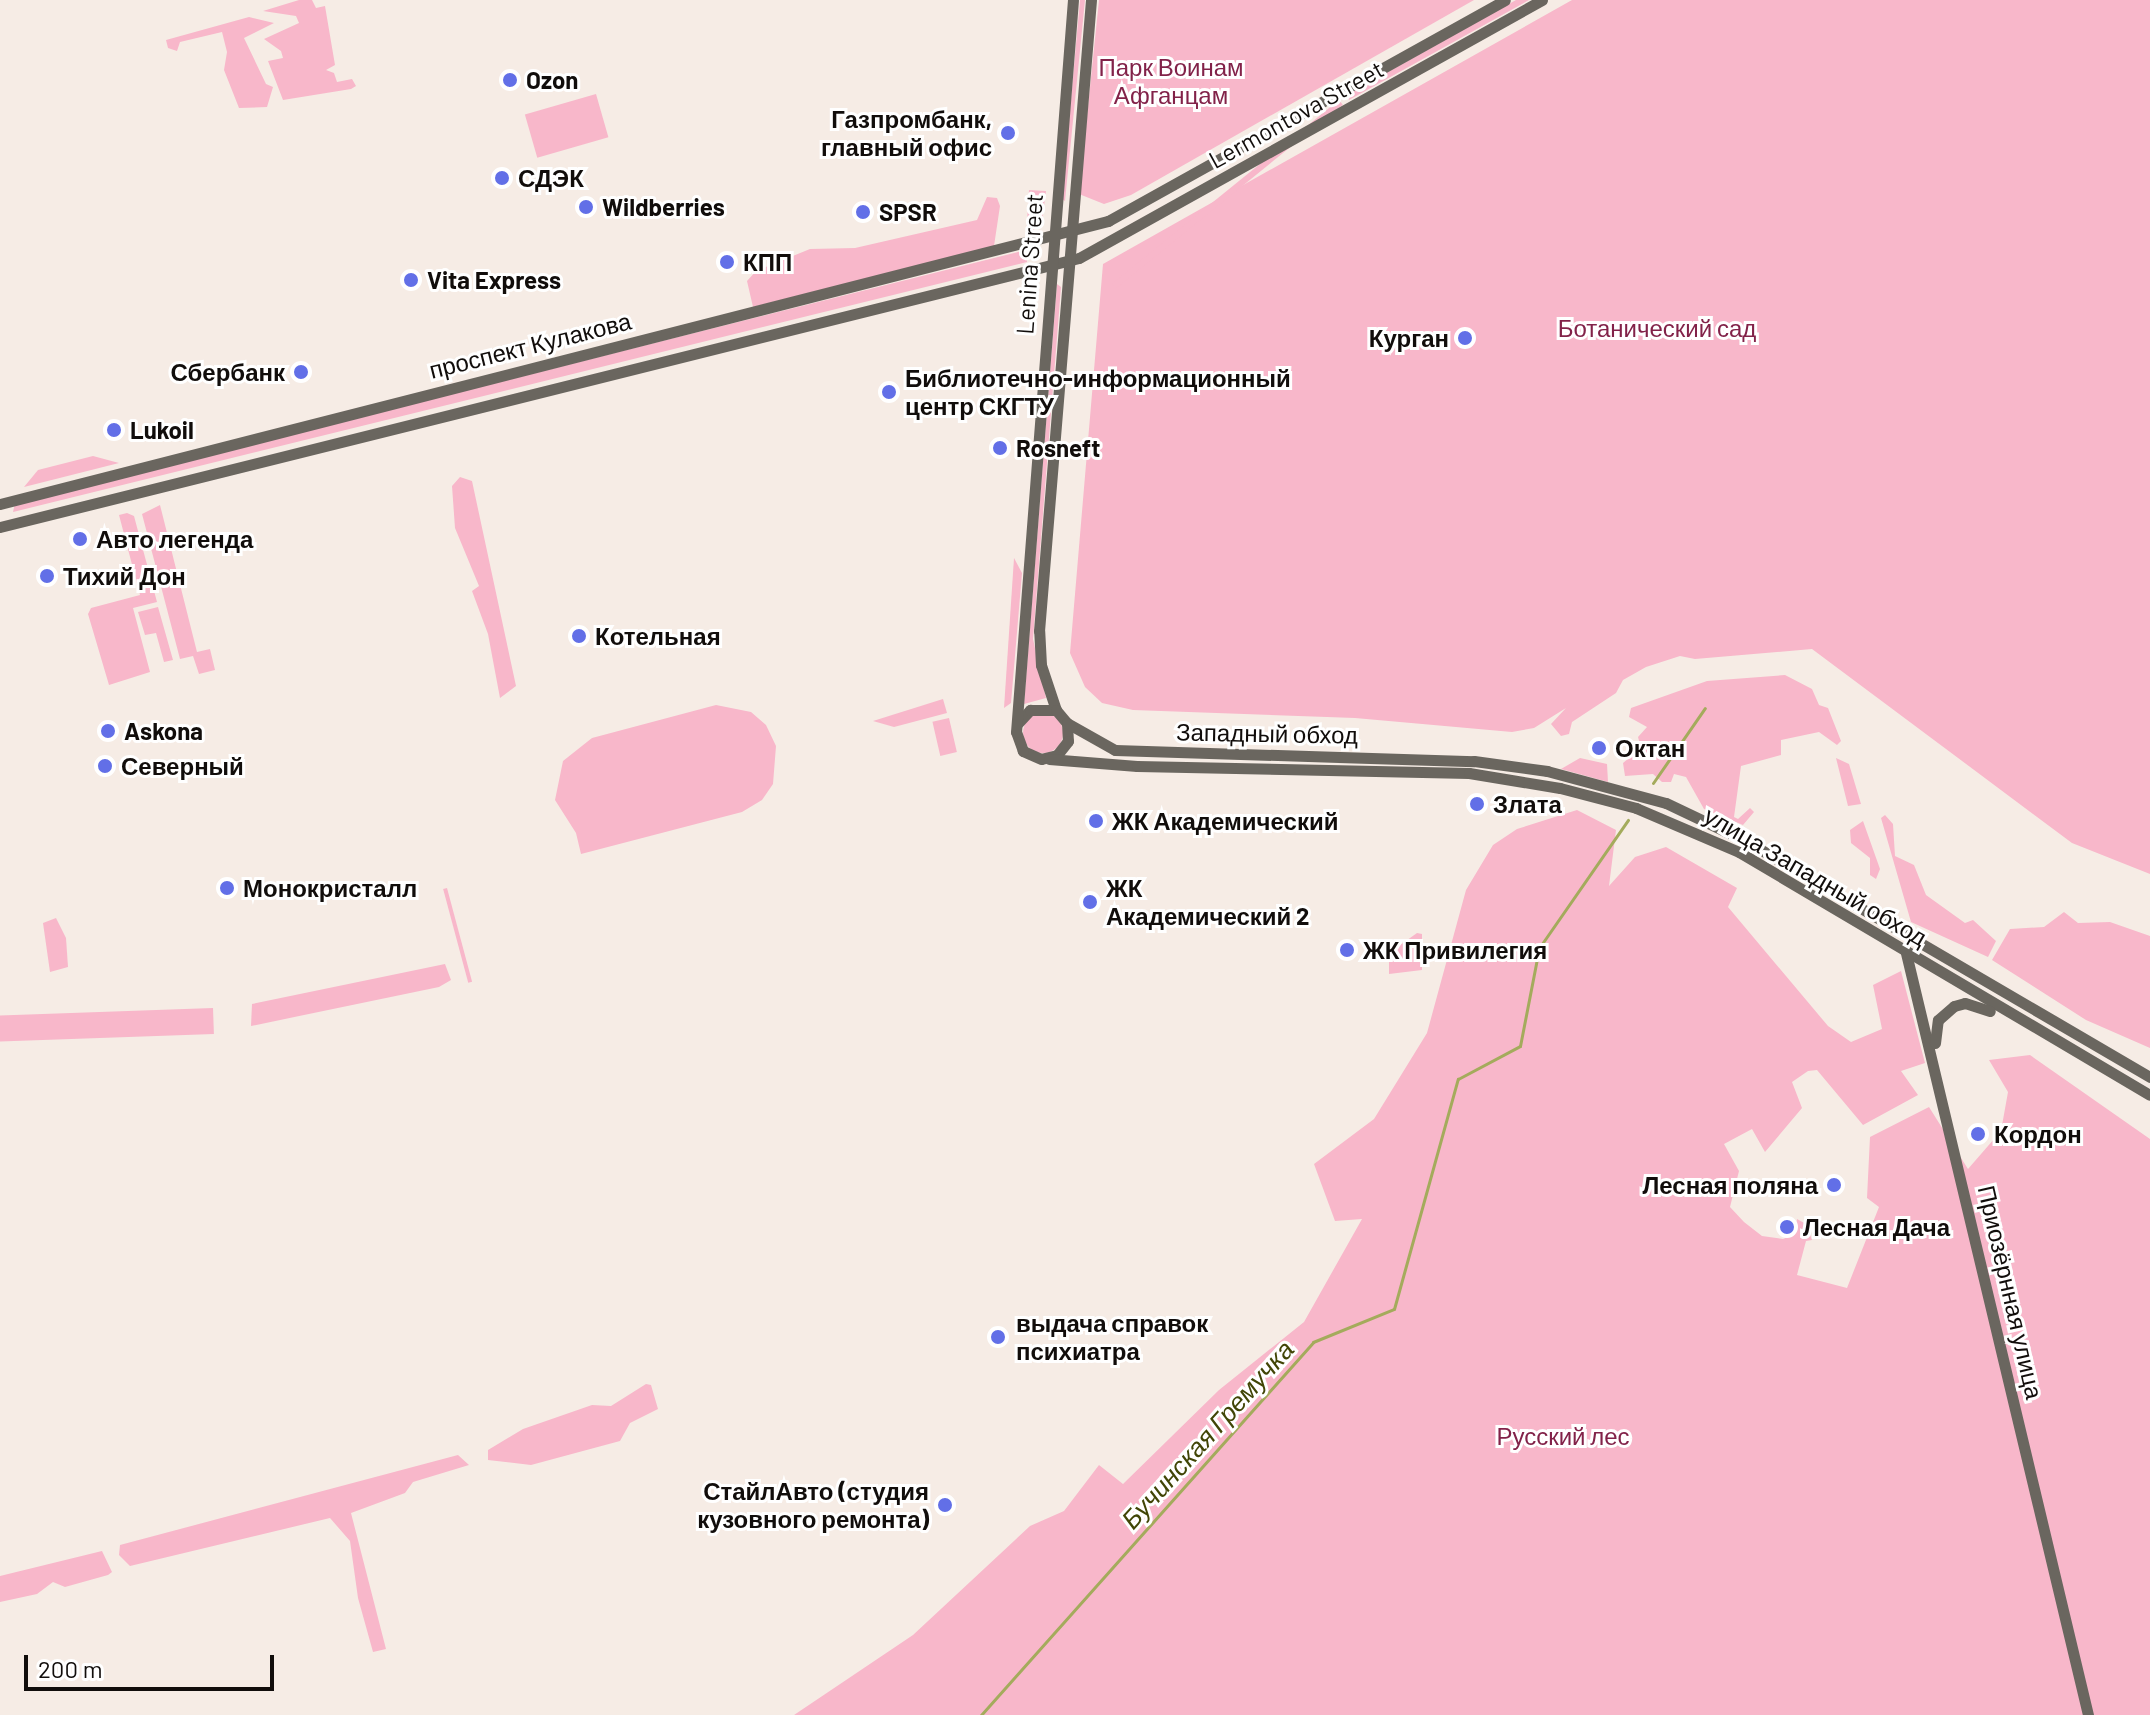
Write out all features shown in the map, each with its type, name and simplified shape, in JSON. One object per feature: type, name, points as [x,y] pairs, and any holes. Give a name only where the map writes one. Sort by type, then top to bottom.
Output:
[{"type":"main road","name":"Lenina Street","points":[[1018,723],[1073,0]]},
{"type":"main road","name":"Lenina Street","points":[[1056,710],[1041,665],[1039,631],[1091,0]]},
{"type":"main road","name":"Lermontova Street","points":[[1071,232],[1125,214],[1505,0]]},
{"type":"main road","name":"Lermontova Street","points":[[1068,261],[1350,110],[1542,0]]},
{"type":"main road","points":[[1340,91],[1350,110]]},
{"type":"main road","name":"проспект Кулакова","points":[[0,504],[1071,232]]},
{"type":"main road","name":"проспект Кулакова","points":[[0,527],[1068,261]]},
{"type":"main road","points":[[1030,710],[1056,710],[1067,723],[1068,741],[1049,759],[1023,751],[1018,723],[1030,710]]},
{"type":"main road","name":"Западный обход","points":[[1067,723],[1097,744],[1137,753],[1474,761]]},
{"type":"main road","name":"улица Западный обход","points":[[1049,759],[1137,766],[1469,773],[1560,788],[1660,815],[1697,832],[2059,1045],[2150,1095]]},
{"type":"main road","name":"улица Западный обход","points":[[1474,761],[1547,771],[1666,803],[1746,841],[2150,1077]]},
{"type":"main road","name":"Приозёрнная улица","points":[[1901,933],[2088,1715]]},
{"type":"main road","points":[[1937,1076],[1934,1031],[1945,1012],[1962,1004],[1981,1006],[2059,1045]]},
{"type":"green space","points":[[299,0],[312,0],[316,8],[325,6],[335,65],[326,70],[334,73],[337,82],[352,79],[356,86],[283,100],[268,61],[283,58],[281,51],[264,39],[299,23],[296,16],[263,11]]},
{"type":"green space","points":[[1080,0],[1085,0],[1065,201],[1062,199]]},
{"type":"green space","name":"Парк Воинам Афганцам","points":[[1099,0],[1474,0],[1131,195],[1104,204],[1079,194]]},
{"type":"green space","points":[[1516,0],[1529,0],[1349,100],[1347,95]]},
{"type":"green space","name":"Ботанический сад","points":[[1572,0],[2150,0],[2150,874],[2072,843],[1812,649],[1695,659],[1680,656],[1646,667],[1623,680],[1616,693],[1572,722],[1569,734],[1561,736],[1551,724],[1566,708],[1534,728],[1512,732],[1355,718],[1133,710],[1102,703],[1085,687],[1070,653],[1103,264]]},
{"type":"green space","points":[[249,17],[274,23],[244,38],[266,84],[273,87],[267,107],[239,108],[224,70],[227,52],[222,32],[180,42],[177,51],[168,48],[166,40]]},
{"type":"green space","points":[[596,94],[608,137],[537,158],[525,114]]},
{"type":"green space","points":[[1339,100],[1343,105],[1116,288],[1112,284]]},
{"type":"green space","points":[[1029,190],[1046,191],[1042,221],[1026,238]]},
{"type":"green space","points":[[987,197],[997,198],[1000,206],[994,246],[753,307],[747,281],[756,271],[810,249],[855,248],[977,220]]},
{"type":"green space","points":[[1026,250],[1027,262],[13,512],[15,503]]},
{"type":"green space","points":[[1057,284],[1061,287],[1033,639],[1046,698],[1024,704]]},
{"type":"green space","points":[[93,456],[119,463],[24,487],[38,470]]},
{"type":"green space","points":[[460,477],[472,481],[516,686],[500,698],[488,634],[472,591],[479,586],[455,528],[452,486]]},
{"type":"green space","points":[[160,505],[197,652],[210,649],[215,670],[199,674],[193,656],[180,659],[142,514]]},
{"type":"green space","points":[[127,513],[134,516],[157,602],[133,608],[150,672],[109,685],[88,614],[91,608],[140,595],[119,515]]},
{"type":"green space","points":[[1014,558],[1022,573],[1011,703],[1004,708]]},
{"type":"green space","points":[[158,607],[173,660],[164,662],[156,633],[145,635],[138,612]]},
{"type":"green space","points":[[1785,675],[1812,689],[1819,705],[1828,708],[1841,741],[1837,745],[1819,732],[1781,740],[1781,755],[1741,766],[1734,817],[1738,819],[1750,808],[1754,812],[1743,825],[1704,809],[1686,777],[1674,774],[1671,782],[1662,782],[1653,774],[1625,776],[1623,763],[1641,748],[1638,737],[1647,727],[1629,717],[1631,708],[1707,681]]},
{"type":"green space","points":[[943,699],[947,713],[894,727],[873,721]]},
{"type":"green space","points":[[716,705],[751,712],[766,725],[776,746],[773,784],[762,800],[742,812],[581,854],[576,833],[555,800],[563,761],[592,738]]},
{"type":"green space","points":[[1043,713],[1057,719],[1063,733],[1057,747],[1043,753],[1029,747],[1023,733],[1029,719]]},
{"type":"green space","points":[[949,718],[957,752],[940,756],[932,722]]},
{"type":"green space","points":[[1580,758],[1607,764],[1608,782],[1561,769]]},
{"type":"green space","points":[[1836,758],[1849,764],[1861,804],[1848,806]]},
{"type":"green space","name":"Русский лес","points":[[1577,810],[1616,830],[1609,886],[1635,857],[1666,847],[1737,888],[1728,907],[1828,1026],[1851,1042],[1882,1029],[1873,985],[1901,971],[1925,1063],[1901,1071],[1918,1095],[1863,1125],[1817,1070],[1808,1071],[1792,1082],[1802,1108],[1765,1152],[1752,1129],[1724,1144],[1739,1171],[1730,1207],[1744,1222],[1762,1236],[1783,1239],[1795,1234],[1797,1219],[1806,1224],[1812,1240],[1806,1241],[1797,1275],[1847,1288],[1879,1207],[1867,1198],[1870,1137],[1929,1107],[1968,1169],[2001,1131],[2008,1092],[1989,1060],[2030,1055],[2150,1139],[2150,1715],[794,1715],[913,1635],[1030,1526],[1064,1511],[1099,1465],[1123,1484],[1219,1390],[1304,1322],[1362,1219],[1335,1221],[1314,1164],[1374,1119],[1427,1033],[1466,890],[1493,845],[1517,829]]},
{"type":"green space","points":[[1885,815],[1893,824],[1895,856],[1914,865],[1926,895],[1965,923],[1973,920],[1996,941],[1988,957],[1911,922],[1881,818]]},
{"type":"green space","points":[[1863,821],[1880,869],[1876,879],[1870,875],[1870,858],[1851,843],[1850,830]]},
{"type":"green space","points":[[447,888],[472,982],[468,983],[443,889]]},
{"type":"green space","points":[[2064,912],[2078,923],[2110,922],[2150,936],[2150,1048],[2086,1020],[1992,960],[2010,929],[2044,927]]},
{"type":"green space","points":[[56,918],[66,938],[68,967],[50,972],[43,923]]},
{"type":"green space","points":[[1417,933],[1422,934],[1422,970],[1389,974],[1389,953]]},
{"type":"green space","points":[[445,964],[451,980],[439,987],[251,1026],[252,1004]]},
{"type":"green space","points":[[213,1008],[214,1034],[0,1041],[0,1015]]},
{"type":"green space","points":[[646,1384],[651,1385],[658,1409],[630,1423],[620,1441],[531,1465],[488,1460],[488,1450],[523,1429],[592,1405],[611,1406]]},
{"type":"green space","points":[[458,1455],[469,1465],[413,1482],[405,1493],[351,1513],[386,1649],[373,1652],[358,1598],[350,1541],[330,1518],[130,1566],[119,1555],[120,1545]]},
{"type":"green space","points":[[102,1551],[112,1572],[108,1575],[65,1587],[53,1582],[37,1594],[0,1602],[0,1576]]},
{"type":"waterway","points":[[1653,783],[1705,708]]},
{"type":"waterway","name":"Бучинская Гремучка","points":[[981,1715],[1313,1342],[1394,1309],[1458,1079],[1520,1046],[1539,948],[1628,820]]},
{"type":"place","name":"Ozon","points":[[510,80]]},
{"type":"place","name":"Газпромбанк, главный офис","points":[[1008,133]]},
{"type":"place","name":"СДЭК","points":[[502,178]]},
{"type":"place","name":"Wildberries","points":[[586,207]]},
{"type":"place","name":"SPSR","points":[[863,212]]},
{"type":"place","name":"КПП","points":[[727,262]]},
{"type":"place","name":"Vita Express","points":[[411,280]]},
{"type":"place","name":"Курган","points":[[1465,338]]},
{"type":"place","name":"Сбербанк","points":[[301,372]]},
{"type":"place","name":"Библиотечно-информационный центр СКГТУ","points":[[889,392]]},
{"type":"place","name":"Lukoil","points":[[114,430]]},
{"type":"place","name":"Rosneft","points":[[1000,448]]},
{"type":"place","name":"Авто легенда","points":[[80,539]]},
{"type":"place","name":"Тихий Дон","points":[[47,576]]},
{"type":"place","name":"Котельная","points":[[579,636]]},
{"type":"place","name":"Askona","points":[[108,731]]},
{"type":"place","name":"Октан","points":[[1599,748]]},
{"type":"place","name":"Северный","points":[[105,766]]},
{"type":"place","name":"Злата","points":[[1477,804]]},
{"type":"place","name":"ЖК Академический","points":[[1096,821]]},
{"type":"place","name":"Монокристалл","points":[[227,888]]},
{"type":"place","name":"ЖК Академический 2","points":[[1090,902]]},
{"type":"place","name":"ЖК Привилегия","points":[[1347,950]]},
{"type":"place","name":"Кордон","points":[[1978,1134]]},
{"type":"place","name":"Лесная поляна","points":[[1834,1185]]},
{"type":"place","name":"Лесная Дача","points":[[1787,1227]]},
{"type":"place","name":"выдача справок психиатра","points":[[998,1337]]},
{"type":"place","name":"СтайлАвто (студия кузовного ремонта)","points":[[945,1505]]}]
